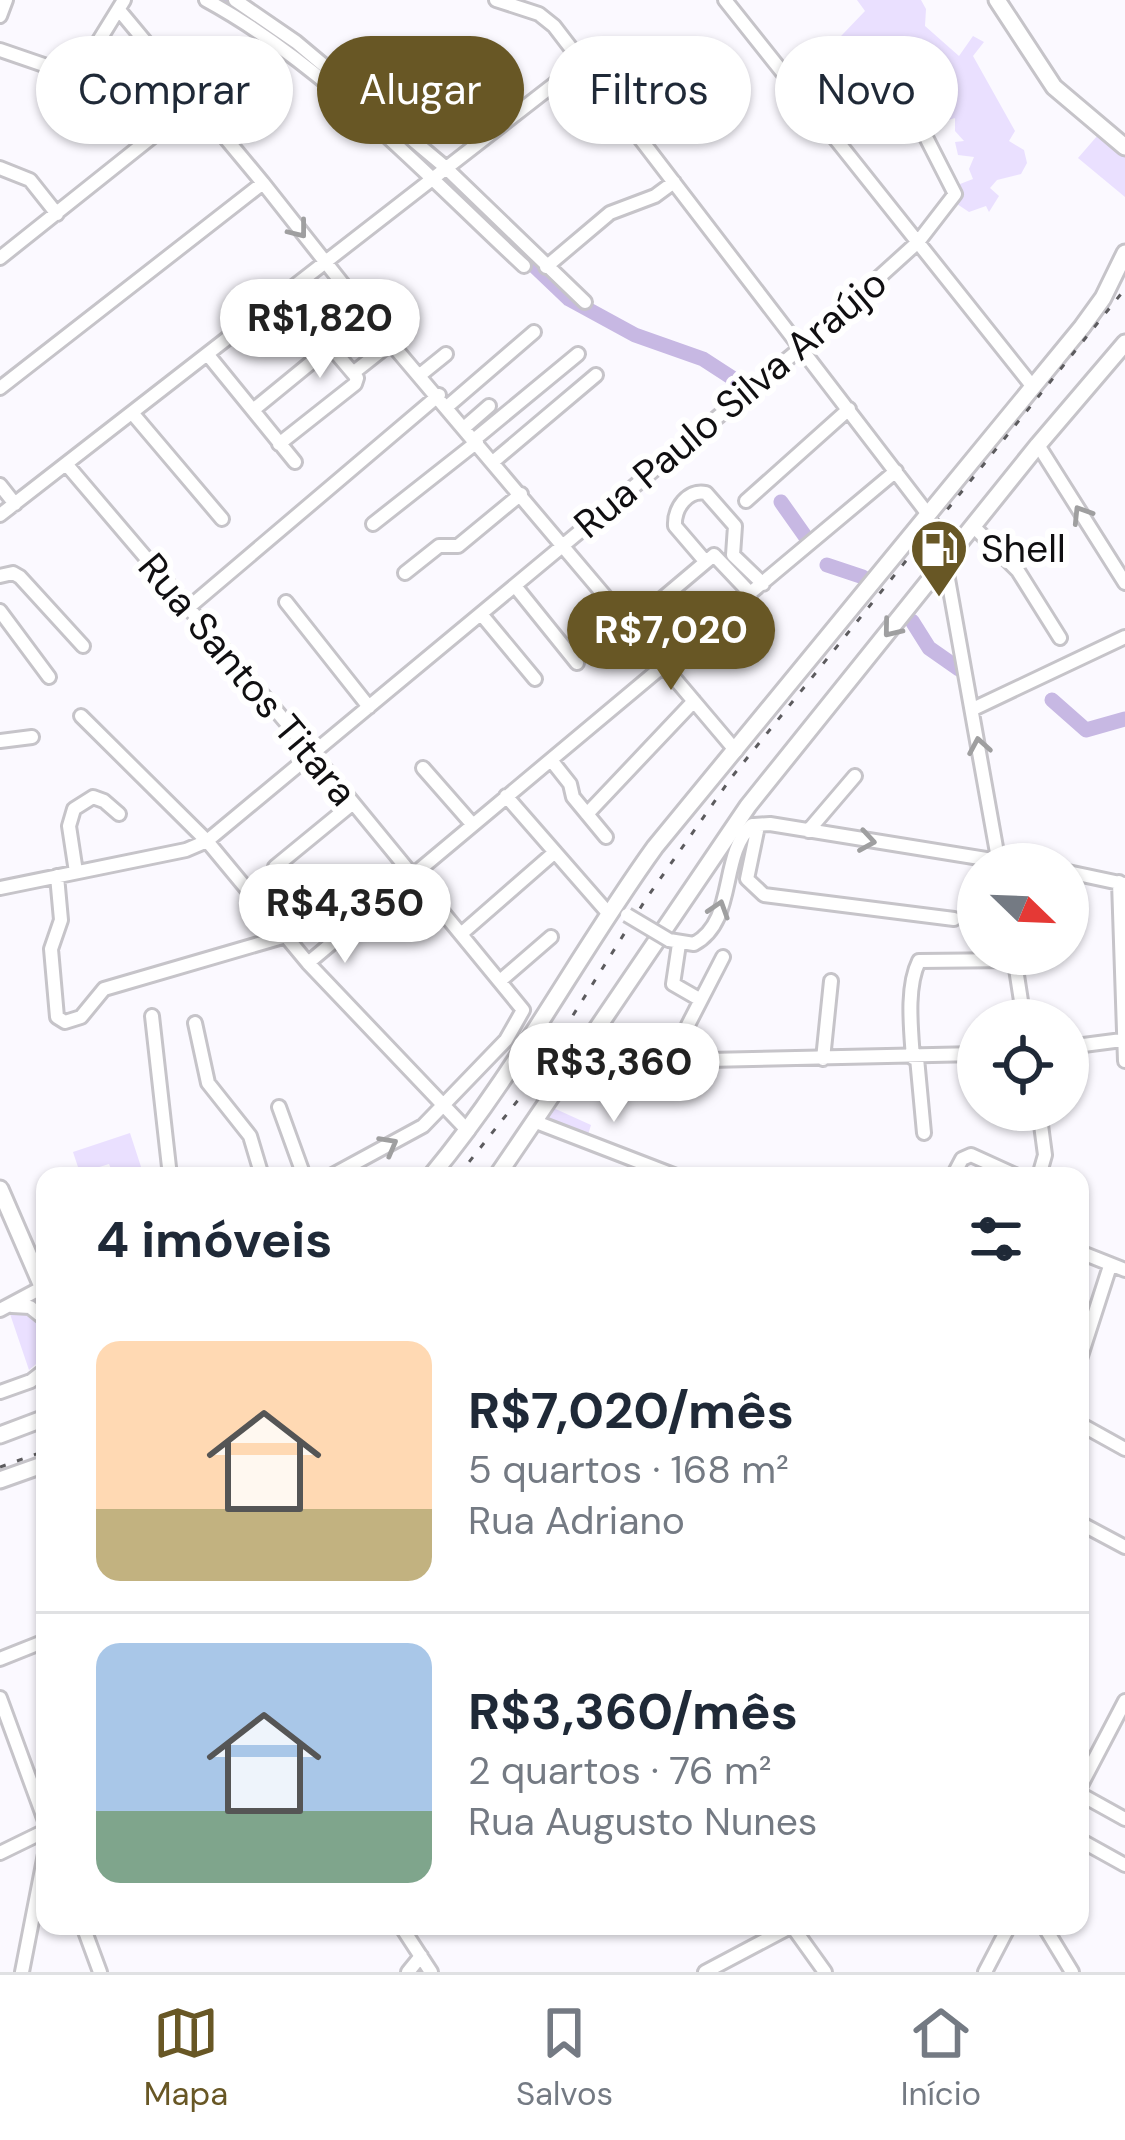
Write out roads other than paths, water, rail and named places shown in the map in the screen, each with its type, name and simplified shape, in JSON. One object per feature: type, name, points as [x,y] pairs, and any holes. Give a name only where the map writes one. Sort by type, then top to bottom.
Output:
[{"type":"main road","points":[[997,0],[1054,87],[1125,147]]},
{"type":"main road","points":[[438,1167],[468,1131],[682,814],[1033,387],[1103,298],[1125,253]]},
{"type":"main road","points":[[504,1167],[748,806],[1125,343]]},
{"type":"main road","points":[[711,856],[730,838],[740,841]]},
{"type":"main road","points":[[0,1187],[36,1270]]},
{"type":"main road","points":[[0,1435],[36,1421]]},
{"type":"main road","points":[[0,1480],[36,1467]]},
{"type":"street","points":[[0,16],[6,0]]},
{"type":"street","points":[[206,0],[262,36]]},
{"type":"street","points":[[235,0],[296,42],[585,302]]},
{"type":"street","points":[[496,0],[539,14],[560,36]]},
{"type":"street","points":[[724,0],[1033,387]]},
{"type":"street","points":[[0,50],[79,73],[121,5],[144,36]]},
{"type":"street","points":[[293,60],[437,173],[524,266]]},
{"type":"street","points":[[0,515],[548,89]]},
{"type":"street","points":[[0,259],[146,144]]},
{"type":"street","points":[[230,144],[368,316],[736,752]]},
{"type":"street","points":[[646,144],[927,513]]},
{"type":"street","name":"Rua Paulo Silva Araújo","points":[[0,888],[186,850],[207,841],[802,347],[917,242],[955,190],[930,144]]},
{"type":"street","points":[[0,168],[31,180],[57,214]]},
{"type":"street","points":[[546,267],[617,208],[656,196],[674,182]]},
{"type":"street","points":[[0,388],[263,183]]},
{"type":"street","points":[[279,444],[357,378],[286,294]]},
{"type":"street","points":[[253,410],[368,316]]},
{"type":"street","points":[[188,608],[534,332]]},
{"type":"street","points":[[353,373],[391,343]]},
{"type":"street","points":[[373,524],[472,436],[578,353]]},
{"type":"street","points":[[421,375],[446,354]]},
{"type":"street","points":[[208,355],[296,462]]},
{"type":"street","points":[[494,461],[596,375]]},
{"type":"street","points":[[472,436],[489,406]]},
{"type":"street","points":[[746,501],[850,409]]},
{"type":"street","points":[[133,414],[221,519]]},
{"type":"street","points":[[1038,445],[1125,583]]},
{"type":"street","name":"Rua Santos Titara","points":[[67,465],[523,1010],[517,1026],[444,1108]]},
{"type":"street","points":[[308,963],[896,471]]},
{"type":"street","points":[[0,485],[15,503]]},
{"type":"street","points":[[705,561],[675,526],[676,509],[700,491],[735,526],[733,555],[757,589]]},
{"type":"street","points":[[404,573],[439,546],[458,546],[521,494]]},
{"type":"street","points":[[973,526],[1018,571],[1060,638]]},
{"type":"street","points":[[631,625],[705,561],[718,556],[757,589]]},
{"type":"street","points":[[945,562],[996,843]]},
{"type":"street","points":[[1,575],[17,574],[82,646]]},
{"type":"street","points":[[515,586],[577,663]]},
{"type":"street","points":[[286,602],[370,707]]},
{"type":"street","points":[[0,611],[49,677]]},
{"type":"street","points":[[481,614],[535,679]]},
{"type":"street","points":[[973,710],[1125,637]]},
{"type":"street","points":[[587,814],[694,701]]},
{"type":"street","points":[[81,716],[207,841],[308,963],[468,1131]]},
{"type":"street","points":[[0,742],[32,736]]},
{"type":"street","points":[[551,760],[606,837]]},
{"type":"street","points":[[423,768],[473,825]]},
{"type":"street","points":[[808,831],[855,776]]},
{"type":"street","points":[[506,796],[617,912],[674,942],[700,942],[714,928],[740,841],[755,825],[957,855]]},
{"type":"street","points":[[76,872],[70,826],[74,809],[93,797],[104,800],[118,814]]},
{"type":"street","points":[[275,867],[353,803]]},
{"type":"street","points":[[748,806],[755,825],[747,878],[764,895],[954,919]]},
{"type":"street","points":[[461,934],[555,852]]},
{"type":"street","points":[[57,876],[61,920],[51,949],[57,1017],[65,1022],[81,1017],[104,989],[286,936]]},
{"type":"street","points":[[1089,876],[1122,883],[1125,1061]]},
{"type":"street","points":[[500,981],[551,937]]},
{"type":"street","points":[[674,942],[674,984],[699,999]]},
{"type":"street","points":[[685,1062],[688,1025],[723,957]]},
{"type":"street","points":[[924,1133],[912,1004],[915,968],[920,961],[957,959]]},
{"type":"street","points":[[823,1060],[831,981]]},
{"type":"street","points":[[152,1016],[169,1167]]},
{"type":"street","points":[[195,1023],[208,1084],[250,1136],[259,1167]]},
{"type":"street","points":[[1089,1044],[1122,1040]]},
{"type":"street","points":[[574,1063],[957,1055]]},
{"type":"street","points":[[279,1107],[301,1167]]},
{"type":"street","points":[[348,1167],[423,1126],[444,1108]]},
{"type":"street","points":[[536,1122],[653,1167]]},
{"type":"street","points":[[1042,1131],[1042,1167]]},
{"type":"street","points":[[958,1167],[971,1156],[996,1167]]},
{"type":"street","points":[[1089,1256],[1125,1270]]},
{"type":"street","points":[[1089,1331],[1110,1266]]},
{"type":"street","points":[[6,1308],[36,1293]]},
{"type":"street","points":[[6,1308],[30,1307],[36,1312]]},
{"type":"street","points":[[0,1392],[36,1377]]},
{"type":"street","points":[[1089,1429],[1125,1449]]},
{"type":"street","points":[[1089,1528],[1125,1547]]},
{"type":"street","points":[[0,1659],[36,1645]]},
{"type":"street","points":[[0,1647],[18,1653]]},
{"type":"street","points":[[0,1698],[36,1796]]},
{"type":"street","points":[[1089,1772],[1125,1701]]},
{"type":"street","points":[[1089,1796],[1125,1819]]},
{"type":"street","points":[[0,1853],[36,1835]]},
{"type":"street","points":[[1089,1845],[1125,1865]]},
{"type":"street","points":[[22,1972],[36,1900]]},
{"type":"street","points":[[86,1935],[100,1972]]},
{"type":"street","points":[[408,1935],[430,1972]]},
{"type":"street","points":[[705,1972],[775,1935]]},
{"type":"street","points":[[798,1935],[825,1972]]},
{"type":"street","points":[[985,1972],[1004,1935]]},
{"type":"street","points":[[1049,1935],[1072,1972]]},
{"type":"street","points":[[408,1972],[421,1956]]},
{"type":"waterway","points":[[222,0],[308,61]]},
{"type":"waterway","points":[[405,144],[431,167]]},
{"type":"waterway","points":[[443,179],[569,299],[635,335],[703,359],[740,383]]},
{"type":"waterway","points":[[781,502],[805,536]]},
{"type":"waterway","points":[[827,565],[863,577]]},
{"type":"waterway","points":[[912,621],[929,648],[959,669]]},
{"type":"waterway","points":[[1052,700],[1086,730],[1125,719]]},
{"type":"railway","points":[[465,1167],[526,1090],[646,899],[731,778],[1125,289]]},
{"type":"railway","points":[[0,1467],[36,1454]]},
{"type":"place","name":"Shell","points":[[939,599]]}]
